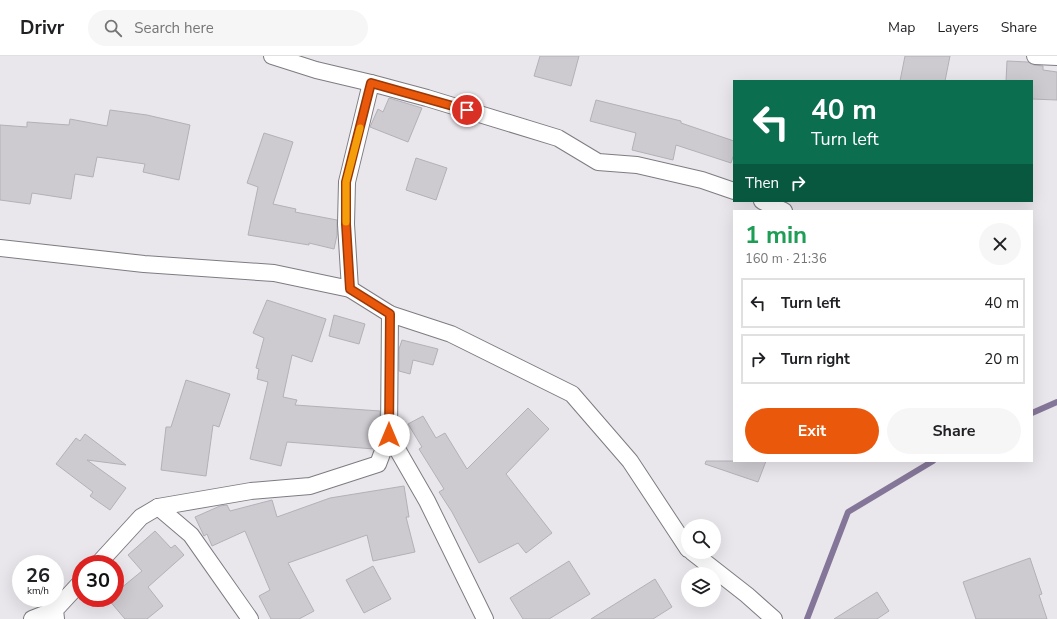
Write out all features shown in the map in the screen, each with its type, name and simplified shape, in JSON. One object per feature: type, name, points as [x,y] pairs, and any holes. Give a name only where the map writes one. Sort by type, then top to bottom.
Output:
[{"type":"street","points":[[272,56],[316,70],[371,83],[558,138],[598,162],[637,165],[702,180],[733,191]]},
{"type":"street","points":[[1035,56],[1057,57]]},
{"type":"street","points":[[350,289],[346,224],[346,182],[371,83]]},
{"type":"street","points":[[764,202],[782,210]]},
{"type":"street","points":[[0,248],[144,264],[274,273],[350,289],[390,314],[451,334],[572,394],[630,461],[681,538]]},
{"type":"street","points":[[106,555],[141,517],[158,507],[251,491],[310,486],[378,464],[389,435],[390,314]]},
{"type":"street","points":[[389,435],[427,501],[482,619]]},
{"type":"street","points":[[158,507],[191,535],[250,619]]},
{"type":"street","points":[[701,559],[748,595],[774,619]]},
{"type":"street","points":[[32,619],[56,614],[72,594]]},
{"type":"building","points":[[540,56],[579,56],[571,86],[534,76]]},
{"type":"building","points":[[905,56],[950,56],[945,80],[900,80]]},
{"type":"building","points":[[1007,61],[1028,62],[1034,65],[1043,66],[1043,70],[1057,72],[1057,100],[1033,99],[1033,80],[1006,80]]},
{"type":"building","points":[[389,98],[422,108],[408,142],[370,127],[378,109],[383,112]]},
{"type":"building","points":[[596,100],[681,121],[681,123],[733,141],[733,157],[731,163],[676,145],[673,160],[632,150],[636,133],[590,121]]},
{"type":"building","points":[[110,110],[147,115],[190,125],[179,180],[143,172],[145,164],[97,157],[93,177],[75,174],[71,199],[32,193],[30,204],[0,200],[0,125],[27,127],[27,122],[69,125],[70,119],[107,126]]},
{"type":"building","points":[[264,133],[293,142],[273,204],[296,209],[295,212],[337,220],[337,235],[334,249],[309,243],[309,245],[248,235],[258,187],[247,183]]},
{"type":"building","points":[[416,158],[447,168],[436,200],[406,190]]},
{"type":"building","points":[[267,300],[326,319],[312,362],[292,355],[283,397],[297,400],[295,405],[380,411],[380,433],[374,449],[287,442],[281,466],[250,459],[268,382],[257,379],[259,369],[256,368],[264,338],[253,333]]},
{"type":"building","points":[[334,315],[365,324],[359,344],[329,336]]},
{"type":"building","points":[[402,340],[438,349],[433,365],[413,360],[410,374],[399,371],[399,349]]},
{"type":"building","points":[[186,380],[230,394],[219,427],[213,425],[206,476],[161,470],[166,427],[171,427]]},
{"type":"building","points":[[528,408],[549,429],[506,474],[552,533],[526,553],[518,543],[479,563],[452,512],[439,492],[444,489],[419,449],[422,447],[408,424],[423,416],[436,438],[445,433],[467,469]]},
{"type":"building","points":[[85,434],[126,465],[87,460],[126,488],[110,510],[90,496],[93,492],[56,464],[76,438],[80,441]]},
{"type":"building","points":[[706,461],[766,462],[758,482],[705,464]]},
{"type":"building","points":[[404,486],[409,517],[406,517],[415,552],[373,561],[367,535],[288,563],[314,611],[299,619],[271,619],[259,596],[270,590],[245,531],[212,546],[207,534],[204,536],[195,517],[220,506],[227,505],[230,511],[272,500],[277,517],[330,498]]},
{"type":"building","points":[[155,531],[171,548],[175,545],[184,555],[148,587],[163,606],[147,619],[125,619],[115,607],[124,607],[124,586],[142,571],[128,555]]},
{"type":"building","points":[[1030,558],[1042,594],[1039,595],[1047,619],[976,619],[963,582]]},
{"type":"building","points":[[569,561],[590,594],[549,619],[523,619],[510,598]]},
{"type":"building","points":[[373,566],[391,599],[364,613],[346,580]]},
{"type":"building","points":[[655,579],[672,607],[653,619],[591,619]]},
{"type":"building","points":[[877,592],[889,611],[877,619],[834,619]]},
{"type":"waterway","points":[[1033,413],[1057,402]]},
{"type":"waterway","points":[[807,619],[848,512],[931,462]]},
{"type":"slow traffic","points":[[346,222],[346,182],[360,128]]},
{"type":"route","points":[[389,435],[390,314],[350,289],[346,224],[346,182],[371,83],[467,110]]}]
